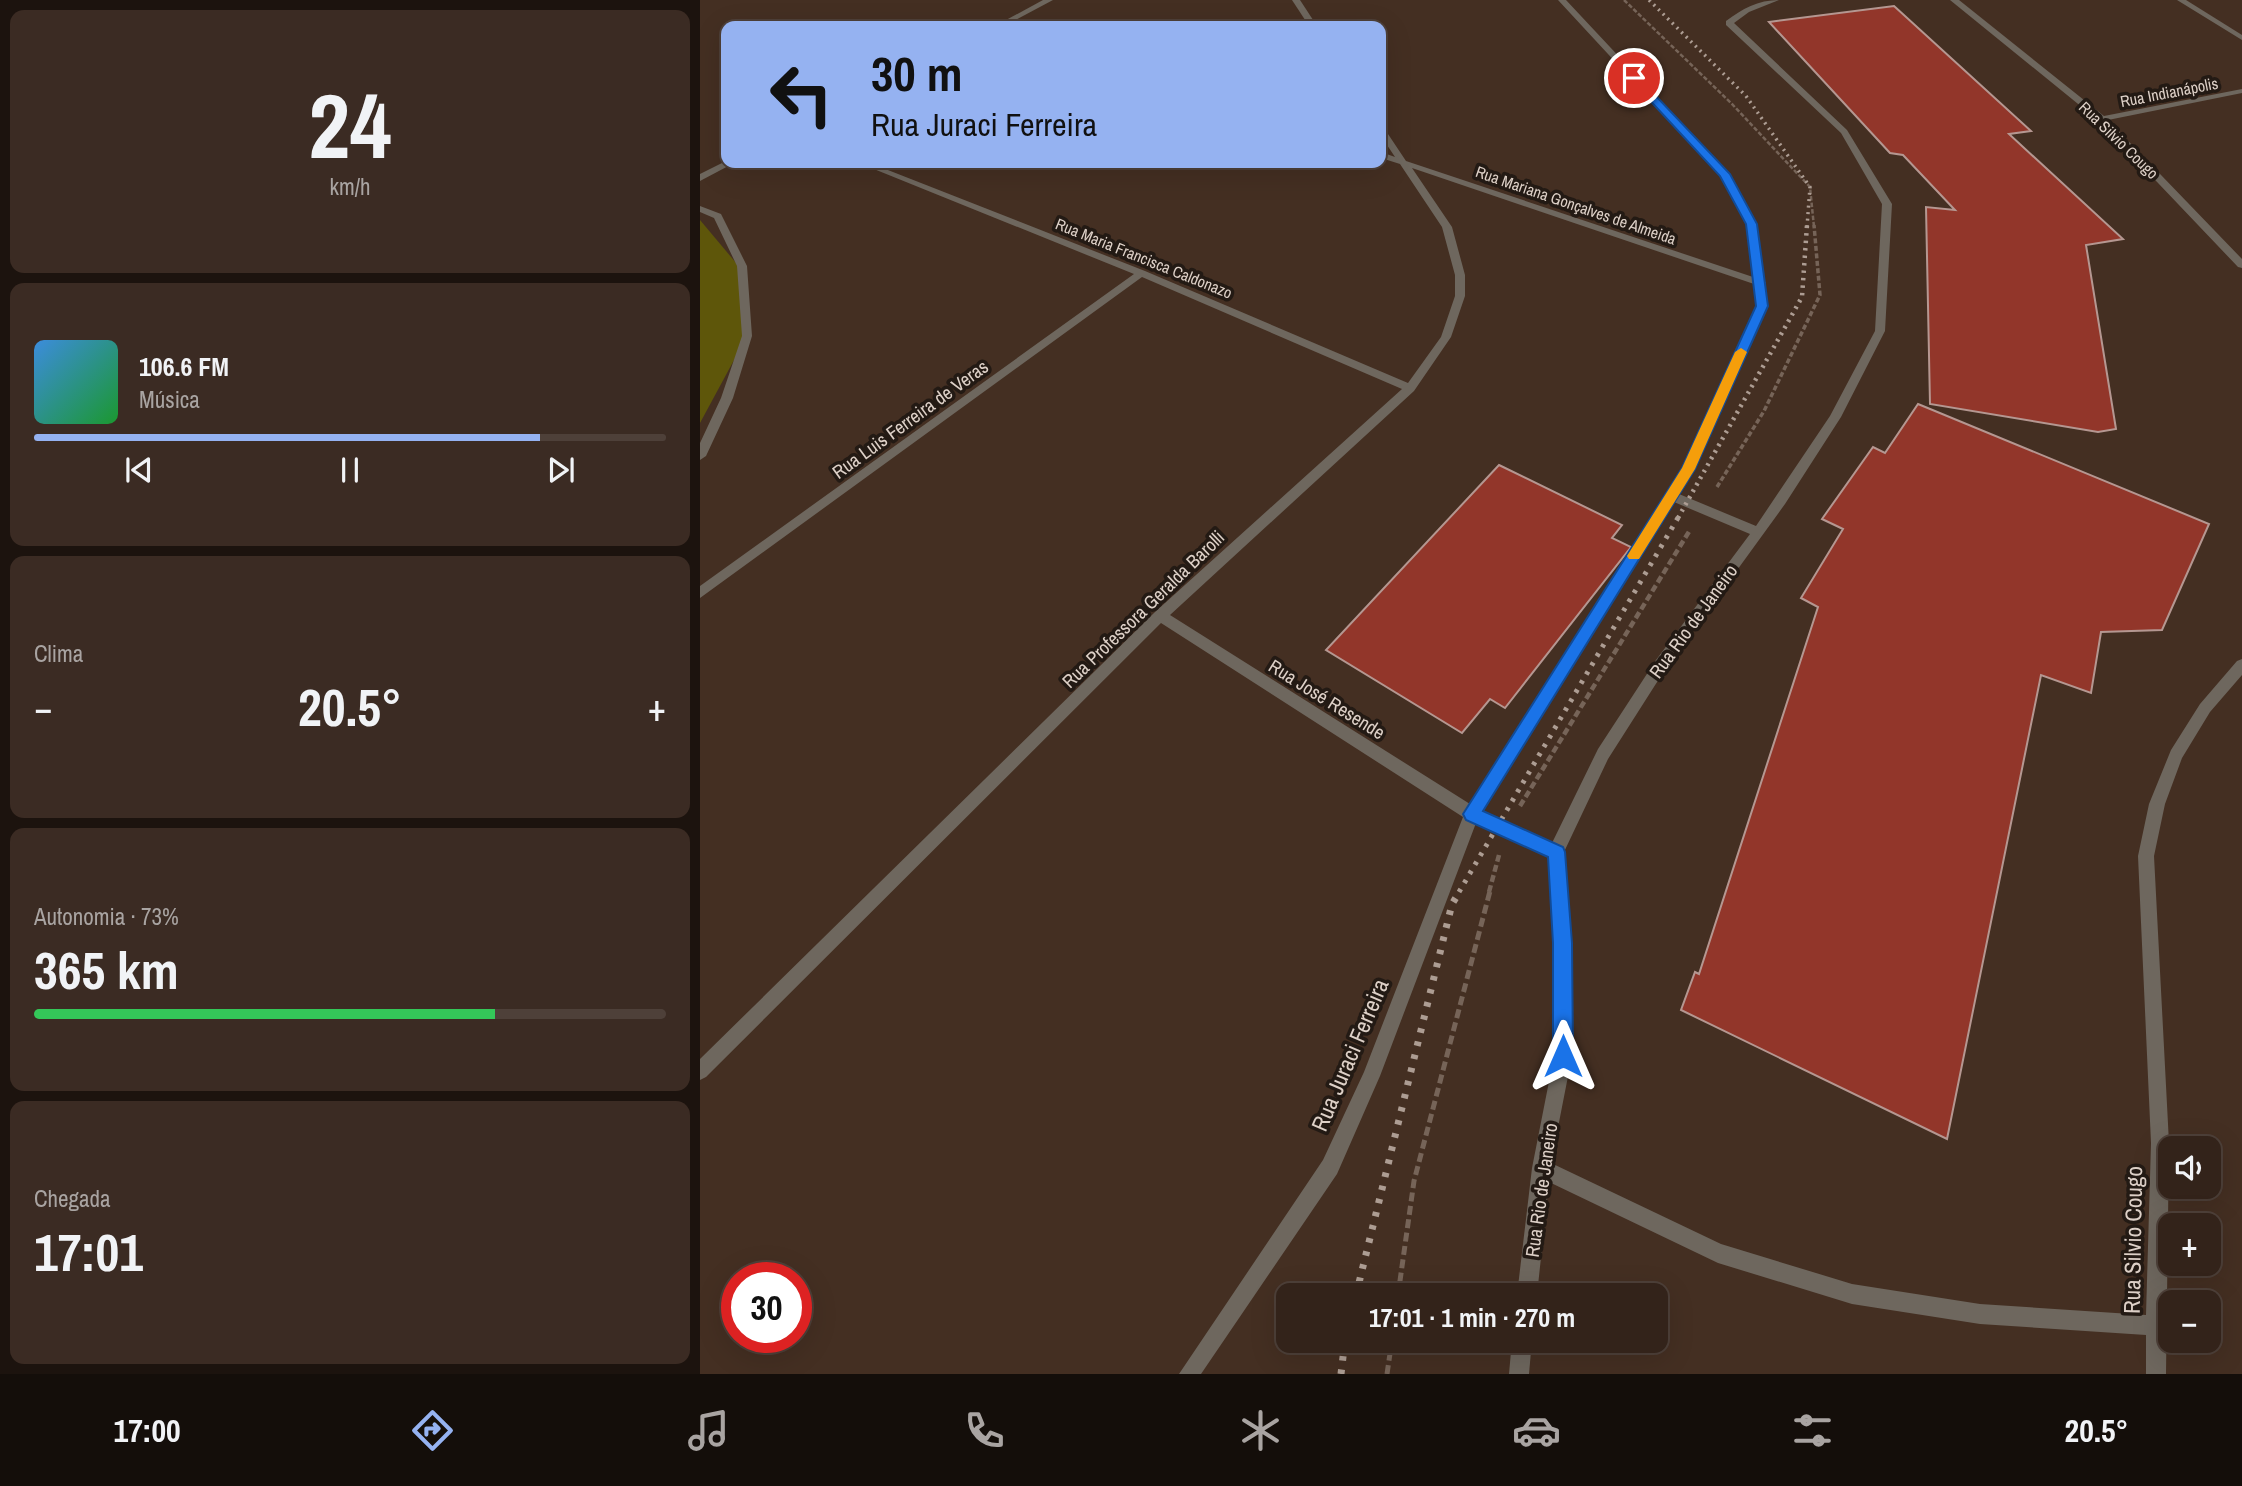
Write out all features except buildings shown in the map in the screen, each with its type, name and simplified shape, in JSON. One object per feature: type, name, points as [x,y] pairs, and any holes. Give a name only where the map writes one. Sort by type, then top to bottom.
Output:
[{"type":"street","points":[[1009,21],[1049,0]]},
{"type":"street","points":[[1296,0],[1310,21]]},
{"type":"street","name":"Rua Juraci Ferreira","points":[[1189,1374],[1329,1167],[1371,1076],[1472,814],[1688,469],[1762,306],[1751,224],[1724,174],[1562,0]]},
{"type":"street","name":"Rua Rio de Janeiro","points":[[1528,1283],[1541,1168],[1563,1056],[1563,943],[1556,852],[1603,754],[1661,664],[1758,532],[1835,417],[1880,331],[1887,204],[1844,132],[1729,23],[1746,10],[1775,0]]},
{"type":"street","name":"Rua Silvio Cougo","points":[[1954,0],[2102,119],[2242,265]]},
{"type":"street","points":[[2181,0],[2242,38]]},
{"type":"street","name":"Rua Indianápolis","points":[[2102,119],[2242,91]]},
{"type":"street","name":"Rua Professora Geralda Barolli","points":[[700,1071],[1160,616],[1410,388],[1446,337],[1460,296],[1461,275],[1447,227],[1386,138]]},
{"type":"street","name":"Rua Mariana Gonçalves de Almeida","points":[[1386,157],[1761,284]]},
{"type":"street","points":[[700,178],[721,167]]},
{"type":"street","name":"Rua Maria Francisca Caldonazo","points":[[876,168],[1141,273],[1410,388]]},
{"type":"street","points":[[700,209],[718,216],[742,266],[747,336],[727,398],[700,456]]},
{"type":"street","name":"Rua Luis Ferreira de Veras","points":[[700,593],[1141,273]]},
{"type":"street","points":[[1671,496],[1758,532]]},
{"type":"street","name":"Rua José Resende","points":[[1160,616],[1472,814]]},
{"type":"street","name":"Rua Silvio Cougo","points":[[1541,1168],[1718,1253],[1852,1294],[1980,1314],[2156,1326],[2160,1143],[2146,856],[2157,804],[2176,755],[2205,708],[2242,665]]},
{"type":"street","points":[[1472,814],[1556,852]]},
{"type":"street","points":[[2156,1326],[2156,1374]]},
{"type":"street","points":[[1518,1374],[1520,1353]]},
{"type":"path","points":[[1388,1374],[1390,1353]]},
{"type":"shaded area","points":[[700,220],[742,270],[747,336],[700,423]]},
{"type":"railway","points":[[1649,0],[1746,96],[1810,187],[1807,227]]},
{"type":"railway","points":[[1678,518],[1802,297],[1807,225]]},
{"type":"railway","points":[[1459,892],[1679,516]]},
{"type":"railway","points":[[1359,1283],[1452,904],[1460,891]]},
{"type":"railway","points":[[1341,1374],[1343,1353]]},
{"type":"slow traffic","points":[[1634,556],[1688,469],[1741,352]]},
{"type":"route","points":[[1563,1056],[1563,943],[1556,852],[1472,814],[1688,469],[1762,306],[1751,224],[1724,174],[1634,78]]}]
